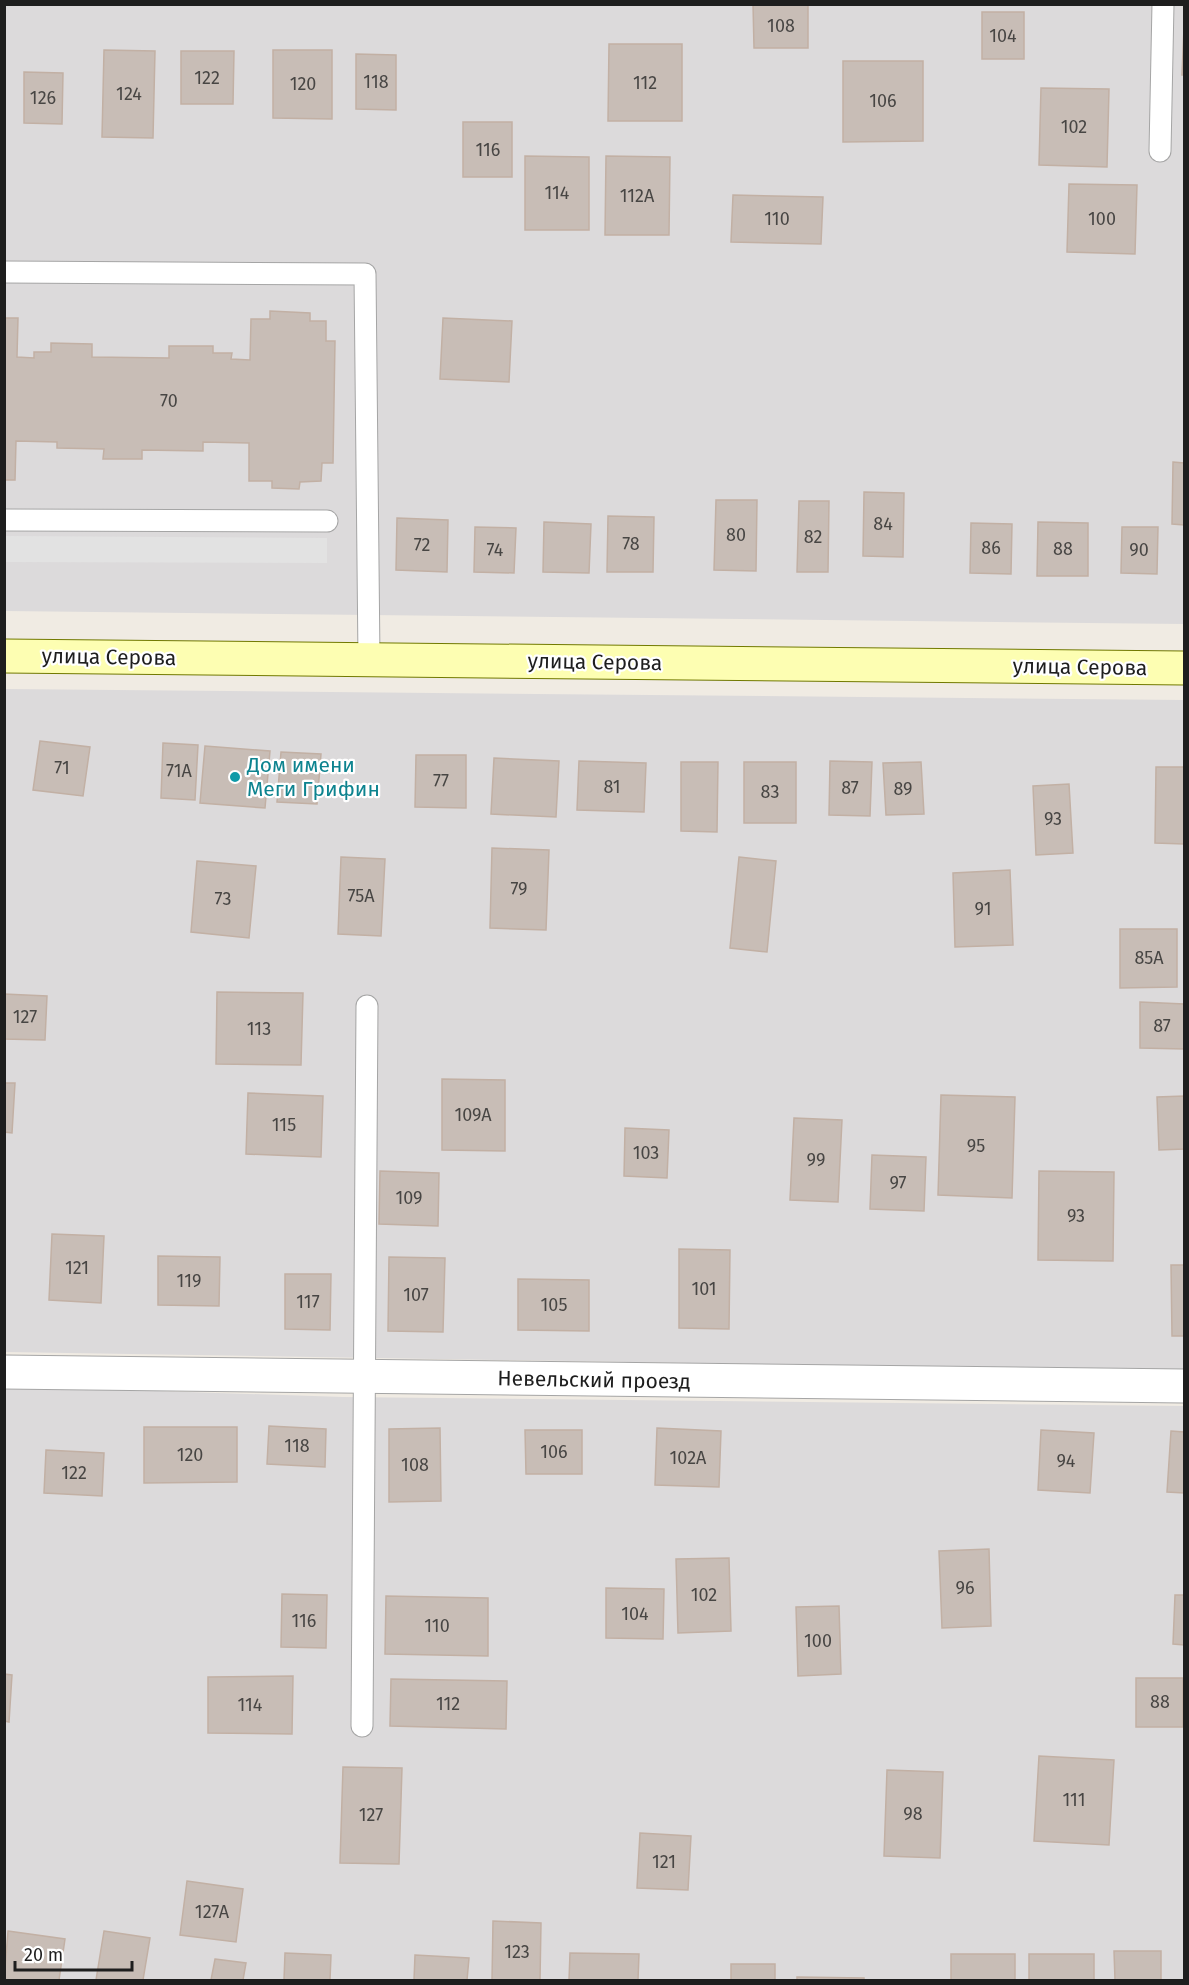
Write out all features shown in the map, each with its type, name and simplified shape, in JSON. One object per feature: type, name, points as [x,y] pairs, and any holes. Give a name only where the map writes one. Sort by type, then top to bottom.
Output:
[{"type":"main road","name":"улица Серова","points":[[4,656],[1185,668]]},
{"type":"street","name":"Невельский проезд","points":[[4,1372],[1185,1386]]},
{"type":"lane","points":[[1160,151],[1163,4]]},
{"type":"lane","points":[[4,272],[365,274],[369,659]]},
{"type":"lane","points":[[4,520],[327,521]]},
{"type":"lane","points":[[362,1726],[367,1006]]},
{"type":"shaded area","points":[[5,5],[1184,5],[1184,624],[5,611]]},
{"type":"shaded area","points":[[5,536],[327,538],[327,563],[5,562]]},
{"type":"shaded area","points":[[5,689],[1184,700],[1184,1371],[5,1352]]},
{"type":"shaded area","points":[[4,1386],[343,1397],[1184,1406],[1184,1980],[5,1980]]},
{"type":"building","points":[[753,4],[808,4],[808,48],[754,48]]},
{"type":"building","points":[[982,12],[1024,12],[1024,59],[982,59]]},
{"type":"building","points":[[1184,28],[1184,75],[1182,75]]},
{"type":"building","points":[[609,44],[682,44],[682,121],[608,121]]},
{"type":"building","points":[[104,50],[155,51],[153,138],[102,137]]},
{"type":"building","points":[[273,50],[332,50],[332,119],[273,118]]},
{"type":"building","points":[[181,51],[234,51],[233,104],[181,104]]},
{"type":"building","points":[[356,54],[396,55],[396,110],[356,109]]},
{"type":"building","points":[[843,61],[923,61],[923,141],[843,142]]},
{"type":"building","points":[[24,72],[63,73],[62,124],[24,123]]},
{"type":"building","points":[[1041,88],[1109,89],[1107,167],[1039,165]]},
{"type":"building","points":[[463,122],[512,122],[512,177],[463,177]]},
{"type":"building","points":[[525,156],[589,157],[589,230],[525,230]]},
{"type":"building","points":[[606,156],[670,157],[669,235],[605,235]]},
{"type":"building","points":[[1069,184],[1137,185],[1135,254],[1067,252]]},
{"type":"building","points":[[733,195],[823,197],[821,244],[731,242]]},
{"type":"building","points":[[270,311],[310,313],[310,321],[326,321],[326,341],[335,341],[333,463],[322,463],[321,481],[300,482],[299,489],[272,488],[272,481],[249,481],[249,443],[203,442],[203,451],[142,450],[142,459],[103,459],[104,449],[57,448],[57,442],[16,441],[15,480],[4,480],[4,318],[18,318],[17,357],[34,358],[34,352],[51,352],[51,343],[92,344],[92,357],[169,358],[169,346],[213,346],[213,353],[232,353],[231,359],[250,360],[251,319],[270,319]]},
{"type":"building","points":[[443,318],[512,321],[509,382],[440,379]]},
{"type":"building","points":[[1173,462],[1184,463],[1184,525],[1172,524]]},
{"type":"building","points":[[864,492],[904,493],[903,557],[863,556]]},
{"type":"building","points":[[716,500],[757,500],[756,571],[714,570]]},
{"type":"building","points":[[799,501],[829,501],[828,572],[797,572]]},
{"type":"building","points":[[608,516],[654,517],[653,572],[607,572]]},
{"type":"building","points":[[397,518],[448,520],[447,572],[396,570]]},
{"type":"building","points":[[544,522],[591,524],[589,573],[543,572]]},
{"type":"building","points":[[1038,522],[1088,523],[1088,576],[1037,576]]},
{"type":"building","points":[[971,523],[1012,524],[1011,574],[970,573]]},
{"type":"building","points":[[475,527],[516,528],[514,573],[474,572]]},
{"type":"building","points":[[1122,527],[1158,527],[1157,574],[1121,573]]},
{"type":"building","points":[[40,741],[90,747],[83,796],[33,790]]},
{"type":"building","points":[[163,743],[198,745],[195,800],[161,798]]},
{"type":"building","name":"Дом имени Меги Грифин","points":[[205,746],[270,751],[265,808],[200,803]]},
{"type":"building","points":[[281,752],[321,754],[317,804],[277,802]]},
{"type":"building","points":[[416,755],[466,755],[466,808],[415,807]]},
{"type":"building","points":[[494,758],[559,761],[556,817],[491,814]]},
{"type":"building","points":[[579,761],[646,763],[644,812],[577,810]]},
{"type":"building","points":[[830,761],[872,762],[870,816],[829,815]]},
{"type":"building","points":[[681,762],[718,762],[717,832],[681,831]]},
{"type":"building","points":[[744,762],[796,762],[796,823],[744,823]]},
{"type":"building","points":[[921,762],[924,814],[886,815],[883,763]]},
{"type":"building","points":[[1156,767],[1184,767],[1184,844],[1155,843]]},
{"type":"building","points":[[1069,784],[1073,853],[1036,855],[1033,786]]},
{"type":"building","points":[[492,848],[549,850],[546,930],[490,928]]},
{"type":"building","points":[[341,857],[385,859],[381,936],[338,934]]},
{"type":"building","points":[[739,857],[776,861],[767,952],[730,948]]},
{"type":"building","points":[[197,861],[256,866],[249,938],[191,932]]},
{"type":"building","points":[[1010,870],[1013,945],[955,947],[953,873]]},
{"type":"building","points":[[1120,929],[1177,929],[1177,987],[1120,988]]},
{"type":"building","points":[[217,992],[303,993],[301,1065],[216,1064]]},
{"type":"building","points":[[4,994],[47,996],[45,1040],[4,1039]]},
{"type":"building","points":[[1140,1002],[1184,1004],[1184,1049],[1140,1048]]},
{"type":"building","points":[[442,1079],[505,1080],[505,1151],[442,1150]]},
{"type":"building","points":[[4,1083],[15,1083],[12,1133],[4,1132]]},
{"type":"building","points":[[248,1093],[323,1096],[321,1157],[246,1154]]},
{"type":"building","points":[[941,1095],[1015,1097],[1012,1198],[938,1195]]},
{"type":"building","points":[[1184,1096],[1184,1149],[1159,1150],[1157,1097]]},
{"type":"building","points":[[794,1118],[842,1120],[838,1202],[790,1200]]},
{"type":"building","points":[[625,1128],[669,1130],[667,1178],[624,1176]]},
{"type":"building","points":[[872,1155],[926,1157],[924,1211],[870,1209]]},
{"type":"building","points":[[380,1171],[439,1173],[438,1226],[379,1224]]},
{"type":"building","points":[[1039,1171],[1114,1172],[1113,1261],[1038,1260]]},
{"type":"building","points":[[52,1234],[104,1236],[101,1303],[49,1300]]},
{"type":"building","points":[[679,1249],[730,1250],[729,1329],[679,1328]]},
{"type":"building","points":[[158,1256],[220,1257],[219,1306],[158,1305]]},
{"type":"building","points":[[389,1257],[445,1258],[443,1332],[388,1331]]},
{"type":"building","points":[[1171,1265],[1184,1265],[1184,1336],[1172,1336]]},
{"type":"building","points":[[285,1274],[331,1274],[330,1330],[285,1329]]},
{"type":"building","points":[[518,1279],[589,1280],[589,1331],[518,1330]]},
{"type":"building","points":[[269,1426],[326,1429],[325,1467],[267,1464]]},
{"type":"building","points":[[144,1427],[237,1427],[237,1482],[144,1483]]},
{"type":"building","points":[[440,1428],[441,1501],[389,1502],[389,1429]]},
{"type":"building","points":[[657,1428],[721,1431],[719,1487],[655,1485]]},
{"type":"building","points":[[525,1430],[582,1430],[582,1474],[526,1474]]},
{"type":"building","points":[[1041,1430],[1094,1433],[1090,1493],[1038,1490]]},
{"type":"building","points":[[1171,1431],[1184,1432],[1184,1493],[1167,1492]]},
{"type":"building","points":[[46,1450],[104,1453],[102,1496],[44,1493]]},
{"type":"building","points":[[989,1549],[991,1626],[942,1628],[939,1551]]},
{"type":"building","points":[[729,1558],[731,1631],[678,1633],[676,1559]]},
{"type":"building","points":[[606,1588],[664,1589],[663,1639],[606,1638]]},
{"type":"building","points":[[282,1594],[327,1595],[326,1648],[281,1647]]},
{"type":"building","points":[[1175,1595],[1184,1595],[1184,1645],[1173,1644]]},
{"type":"building","points":[[386,1596],[488,1598],[488,1656],[385,1654]]},
{"type":"building","points":[[839,1606],[841,1674],[798,1676],[796,1607]]},
{"type":"building","points":[[4,1674],[12,1675],[9,1722],[4,1721]]},
{"type":"building","points":[[293,1676],[292,1734],[208,1733],[208,1677]]},
{"type":"building","points":[[1136,1678],[1183,1678],[1183,1727],[1136,1727]]},
{"type":"building","points":[[391,1679],[507,1681],[506,1729],[390,1726]]},
{"type":"building","points":[[1039,1756],[1114,1760],[1109,1845],[1034,1841]]},
{"type":"building","points":[[343,1767],[402,1768],[399,1864],[340,1863]]},
{"type":"building","points":[[887,1770],[943,1772],[940,1858],[884,1856]]},
{"type":"building","points":[[640,1833],[691,1836],[688,1890],[637,1888]]},
{"type":"building","points":[[187,1881],[243,1889],[236,1942],[180,1935]]},
{"type":"building","points":[[493,1921],[541,1923],[540,1980],[492,1980]]},
{"type":"building","points":[[8,1931],[65,1939],[59,1980],[4,1980]]},
{"type":"building","points":[[104,1931],[150,1938],[143,1980],[96,1980]]},
{"type":"building","points":[[1114,1951],[1161,1951],[1161,1980],[1115,1980]]},
{"type":"building","points":[[285,1953],[331,1955],[330,1980],[284,1980]]},
{"type":"building","points":[[570,1953],[639,1954],[638,1980],[569,1980]]},
{"type":"building","points":[[951,1954],[1015,1954],[1015,1980],[951,1980]]},
{"type":"building","points":[[1029,1954],[1094,1954],[1094,1980],[1029,1980]]},
{"type":"building","points":[[415,1955],[469,1958],[467,1980],[414,1980]]},
{"type":"building","points":[[215,1959],[246,1963],[243,1980],[211,1980]]},
{"type":"building","points":[[731,1964],[775,1964],[775,1980],[731,1980]]},
{"type":"building","points":[[797,1977],[864,1978],[864,1980],[797,1980]]},
{"type":"place","name":"Дом имени Меги Грифин","points":[[235,777]]}]
